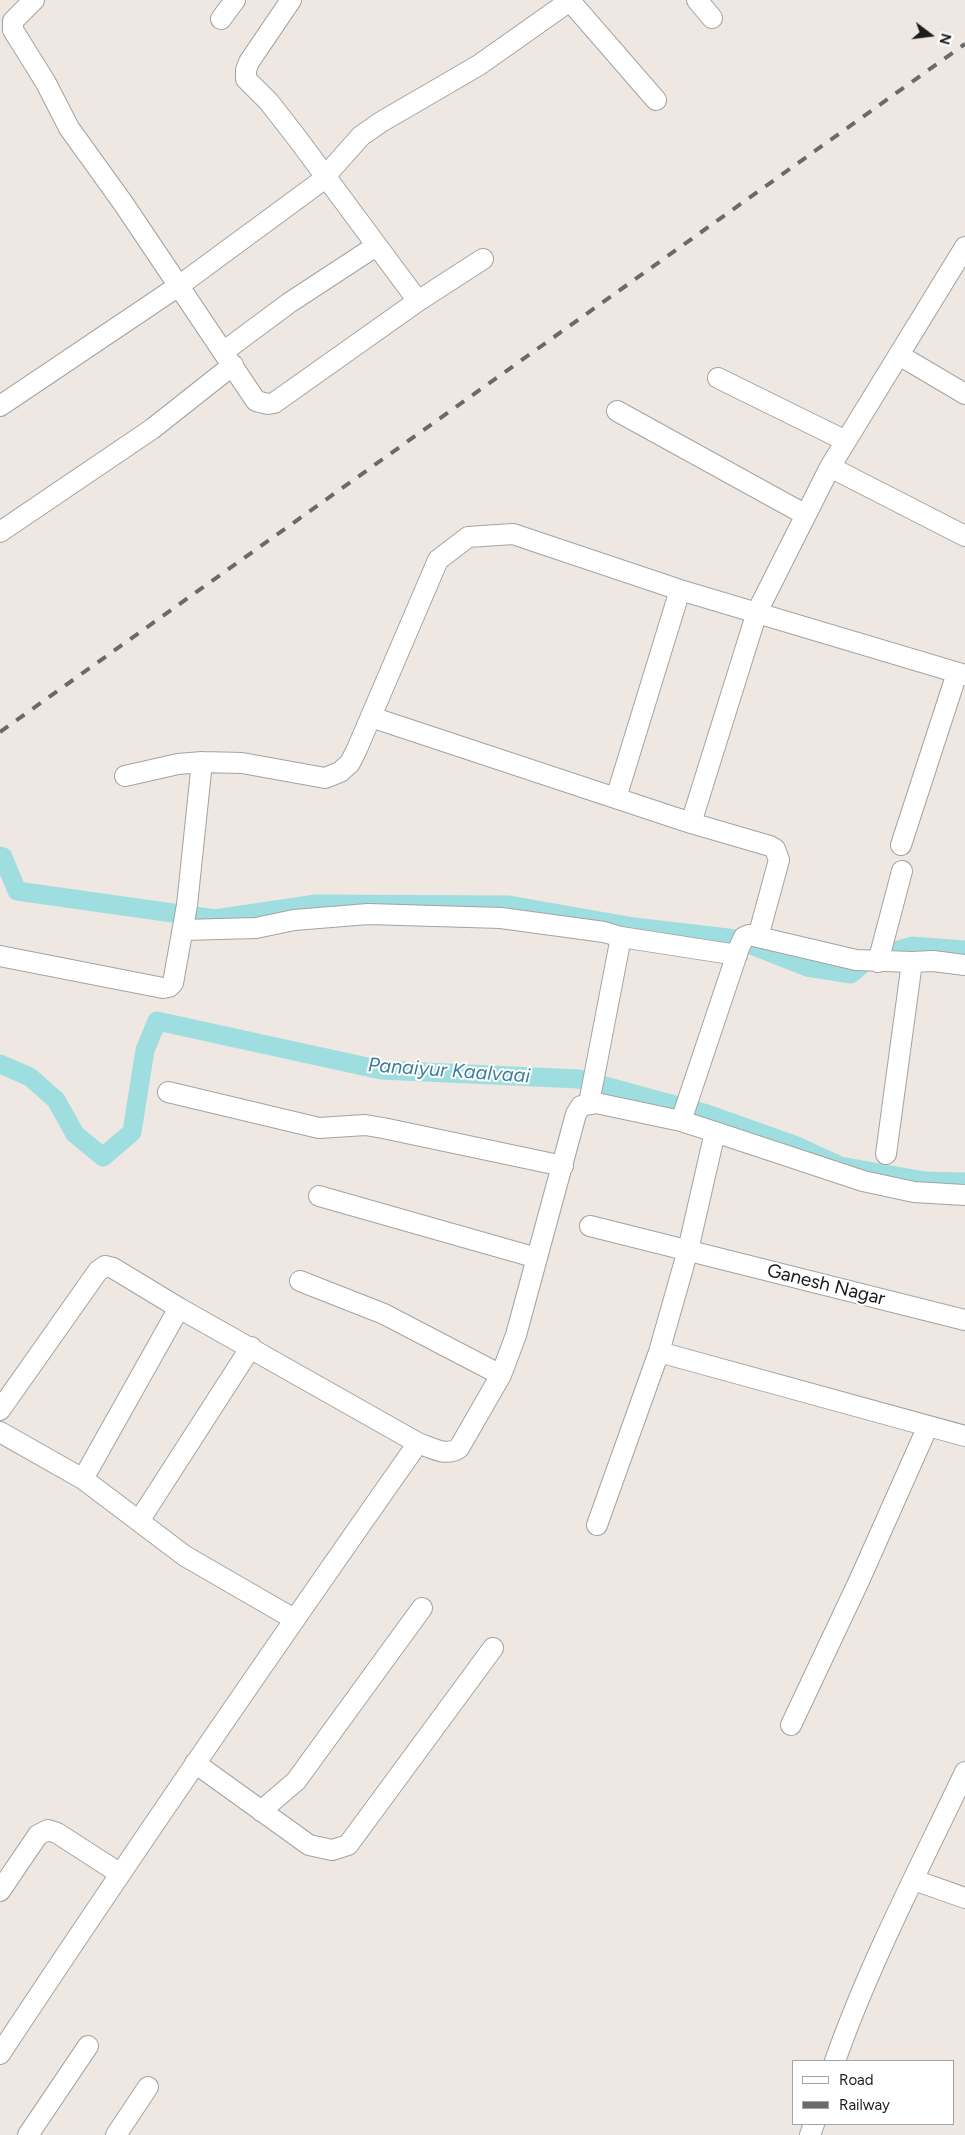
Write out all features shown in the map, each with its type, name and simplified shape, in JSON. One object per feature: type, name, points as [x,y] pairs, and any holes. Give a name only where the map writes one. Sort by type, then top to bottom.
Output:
[{"type":"street","points":[[34,0],[13,21],[13,30],[46,83],[69,128],[180,286],[256,401],[268,404],[274,403],[418,301],[483,259]]},
{"type":"street","points":[[221,19],[234,0]]},
{"type":"street","points":[[291,0],[249,62],[246,70],[246,79],[269,102],[418,301]]},
{"type":"street","points":[[0,406],[180,286],[326,176],[362,136],[381,122],[479,65],[570,0],[656,100]]},
{"type":"street","points":[[697,0],[712,18]]},
{"type":"street","points":[[0,532],[152,429],[289,303],[376,246]]},
{"type":"street","points":[[691,823],[757,612],[830,467],[965,247]]},
{"type":"street","points":[[900,354],[965,394]]},
{"type":"street","points":[[718,378],[846,441]]},
{"type":"street","points":[[617,411],[806,515]]},
{"type":"street","points":[[830,467],[965,536]]},
{"type":"street","points":[[125,776],[178,764],[202,762],[242,763],[325,778],[340,772],[350,764],[438,560],[468,536],[513,534],[680,590],[961,674],[901,845]]},
{"type":"street","points":[[616,798],[680,590]]},
{"type":"street","points":[[371,717],[775,849],[779,860],[745,944],[684,1109]]},
{"type":"street","points":[[0,956],[169,988],[172,983],[184,928],[202,762]]},
{"type":"street","points":[[868,961],[902,871]]},
{"type":"street","points":[[184,928],[256,928],[294,920],[368,914],[501,918],[604,932],[621,937],[745,944],[868,961],[933,961],[965,965]]},
{"type":"street","points":[[0,1410],[98,1271],[105,1266],[113,1268],[179,1308],[418,1443],[441,1452],[453,1453],[460,1448],[501,1375],[516,1335],[576,1114],[590,1097],[621,937]]},
{"type":"street","points":[[886,1154],[912,962]]},
{"type":"street","points":[[168,1092],[319,1128],[365,1125],[563,1166]]},
{"type":"street","points":[[590,1097],[684,1109],[715,1132],[863,1181],[914,1192],[965,1196]]},
{"type":"street","points":[[597,1524],[659,1352],[688,1250],[715,1132]]},
{"type":"street","points":[[319,1196],[537,1258]]},
{"type":"street","name":"Ganesh Nagar","points":[[590,1226],[965,1320]]},
{"type":"street","points":[[300,1281],[384,1314],[501,1375]]},
{"type":"street","points":[[83,1479],[179,1308]]},
{"type":"street","points":[[139,1521],[251,1348]]},
{"type":"street","points":[[659,1352],[965,1436]]},
{"type":"street","points":[[791,1725],[859,1581],[928,1426]]},
{"type":"street","points":[[0,1432],[83,1479],[185,1556],[294,1619]]},
{"type":"street","points":[[0,2054],[119,1873],[418,1443]]},
{"type":"street","points":[[261,1811],[296,1781],[422,1608]]},
{"type":"street","points":[[195,1763],[309,1845],[332,1850],[348,1845],[493,1648]]},
{"type":"street","points":[[835,2060],[846,2029],[965,1772]]},
{"type":"street","points":[[0,1891],[38,1836],[48,1830],[57,1832],[119,1873]]},
{"type":"street","points":[[914,1880],[965,1898]]},
{"type":"street","points":[[28,2135],[88,2046]]},
{"type":"street","points":[[116,2135],[148,2087]]},
{"type":"waterway","points":[[0,856],[3,857],[17,891],[215,919],[316,904],[509,905],[634,927],[736,939],[807,967],[851,974],[868,959]]},
{"type":"waterway","points":[[895,951],[912,946],[965,950]]},
{"type":"waterway","name":"Panaiyur Kaalvaai","points":[[0,1064],[30,1077],[56,1100],[75,1134],[103,1157],[132,1132],[145,1050],[157,1021],[381,1070],[579,1079],[707,1114],[794,1145],[840,1166],[925,1181],[965,1182]]},
{"type":"railway","points":[[0,732],[965,44]]}]
